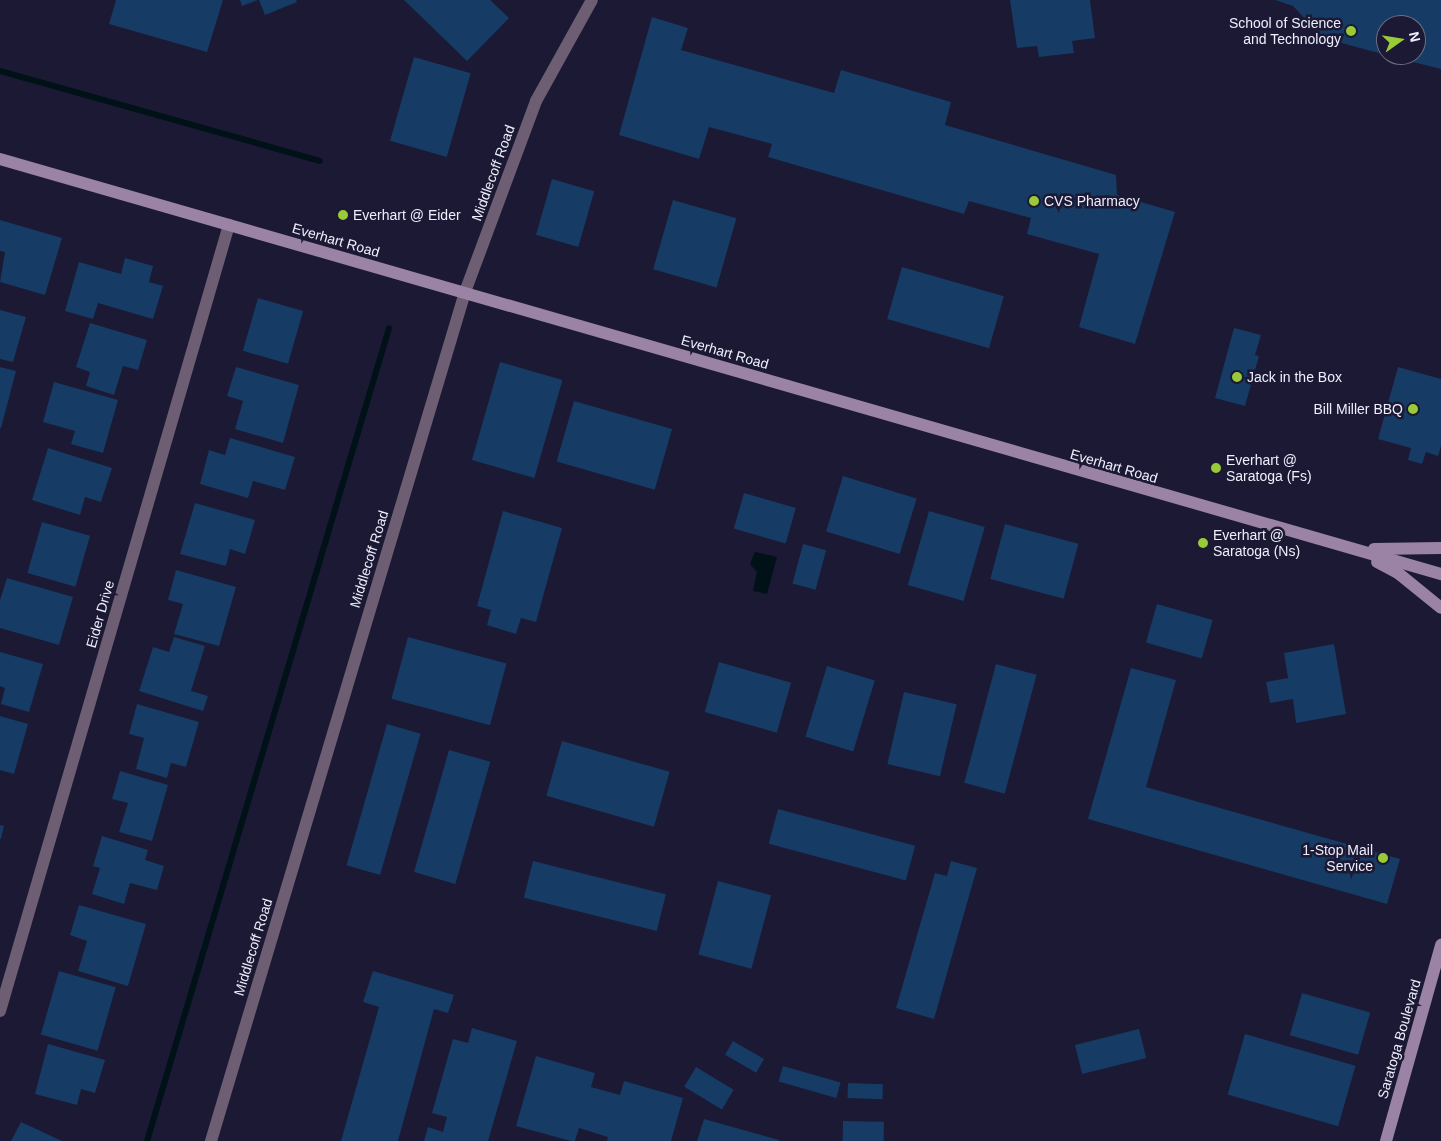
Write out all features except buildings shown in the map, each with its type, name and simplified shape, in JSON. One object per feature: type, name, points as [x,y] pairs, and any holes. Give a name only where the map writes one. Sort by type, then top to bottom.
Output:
[{"type":"main road","name":"Everhart Road","points":[[0,159],[1441,574]]},
{"type":"main road","points":[[1351,548],[1441,548]]},
{"type":"main road","points":[[1351,548],[1398,573],[1441,608]]},
{"type":"main road","name":"Saratoga Boulevard","points":[[1386,1141],[1441,945]]},
{"type":"street","name":"Middlecoff Road","points":[[211,1141],[465,292],[536,101],[592,0]]},
{"type":"street","name":"Eider Drive","points":[[0,1012],[229,225]]},
{"type":"shaded area","points":[[755,552],[777,557],[767,594],[753,591],[757,572],[750,564]]},
{"type":"waterway","points":[[0,71],[320,161]]},
{"type":"waterway","points":[[147,1141],[389,328]]},
{"type":"place","name":"School of Science and Technology","points":[[1351,31]]},
{"type":"place","name":"CVS Pharmacy","points":[[1034,201]]},
{"type":"place","name":"Everhart @ Eider","points":[[343,215]]},
{"type":"place","name":"Jack in the Box","points":[[1237,377]]},
{"type":"place","name":"Bill Miller BBQ","points":[[1413,409]]},
{"type":"place","name":"Everhart @ Saratoga (Fs)","points":[[1216,468]]},
{"type":"place","name":"Everhart @ Saratoga (Ns)","points":[[1203,543]]},
{"type":"place","name":"1-Stop Mail Service","points":[[1383,858]]}]
